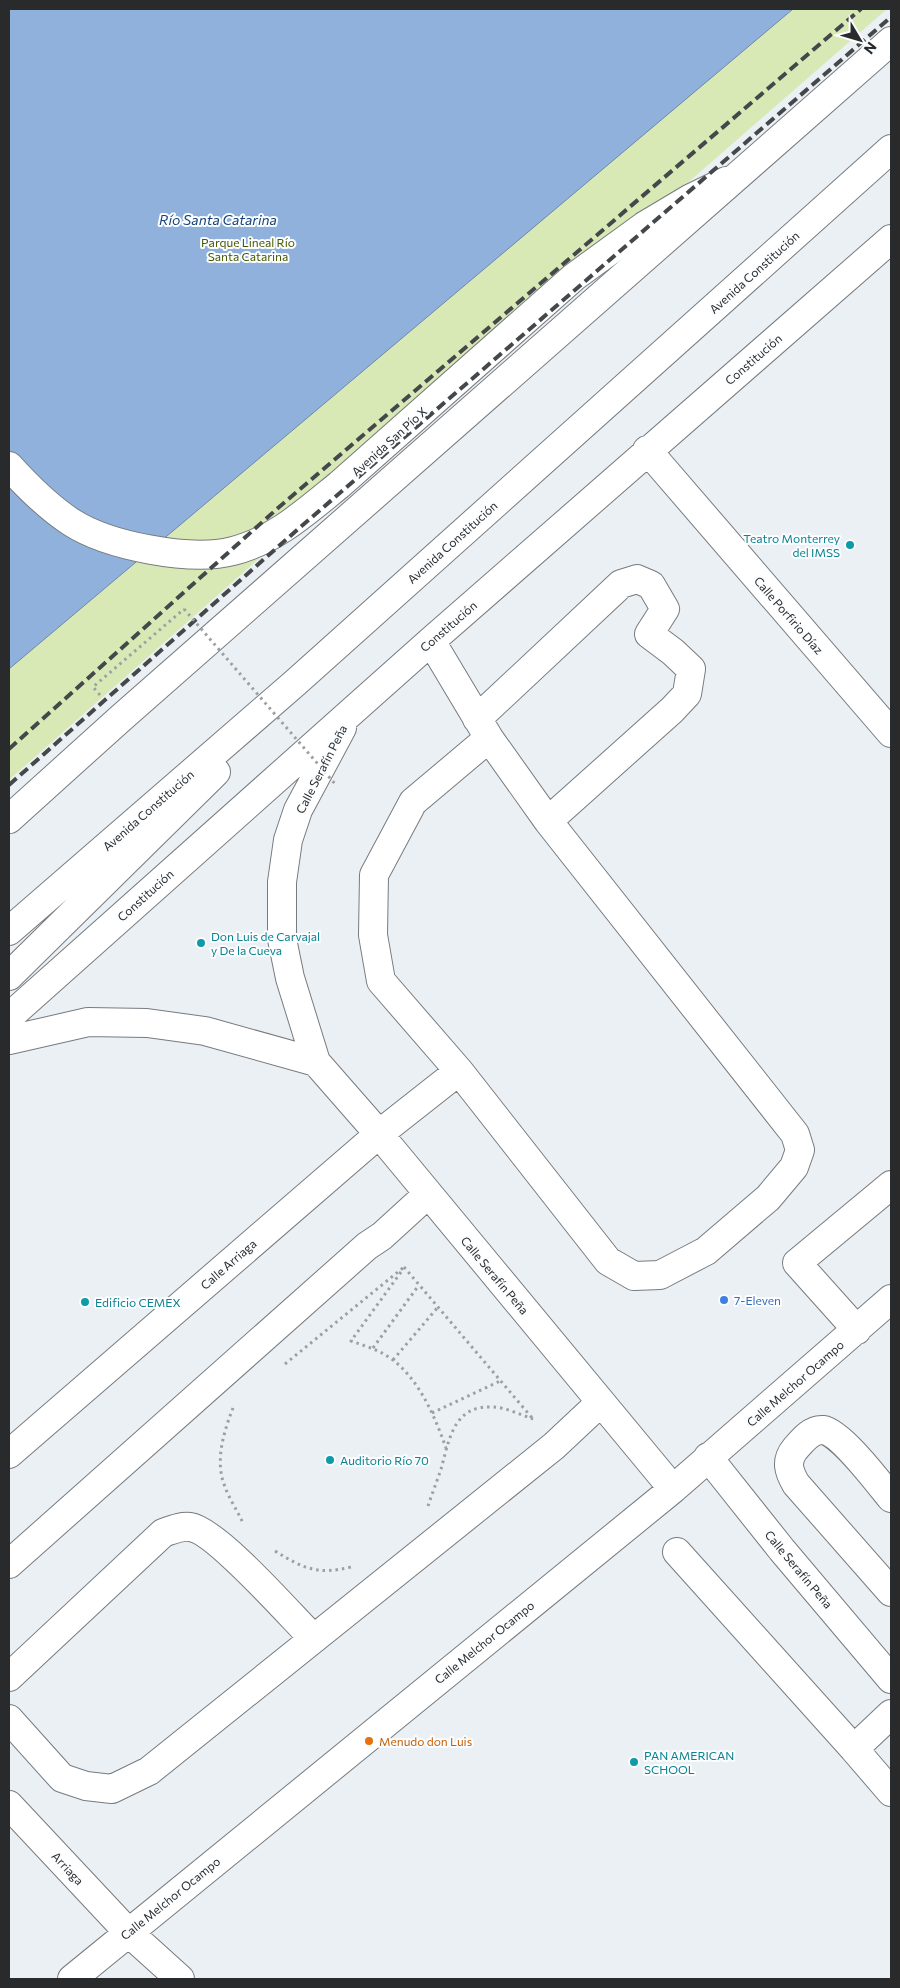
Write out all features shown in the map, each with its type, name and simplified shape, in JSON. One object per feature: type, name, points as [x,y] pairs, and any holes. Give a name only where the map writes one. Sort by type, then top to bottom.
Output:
[{"type":"main road","points":[[9,819],[891,41]]},
{"type":"main road","name":"Avenida Constitución","points":[[9,931],[295,683],[891,148]]},
{"type":"main road","name":"Avenida San Pío X","points":[[9,466],[32,491],[72,522],[109,540],[160,551],[197,555],[233,551],[268,538],[306,512],[339,485],[574,277],[644,226],[691,198],[740,174]]},
{"type":"main road","name":"Constitución","points":[[9,1017],[430,641],[891,239]]},
{"type":"main road","name":"Calle Porfirio Díaz","points":[[648,450],[891,733]]},
{"type":"main road","points":[[430,641],[461,688],[483,728],[548,820],[795,1134],[800,1150],[794,1167],[768,1198],[706,1251],[660,1275],[634,1276],[608,1260],[459,1070],[381,981],[372,935],[374,876],[413,802],[483,728],[621,584],[637,579],[651,585],[666,609],[649,634],[673,652],[691,669],[686,694],[672,710],[548,820]]},
{"type":"main road","points":[[9,976],[207,782],[295,683]]},
{"type":"main road","name":"Calle Serafín Peña","points":[[351,711],[298,810],[288,840],[282,882],[282,939],[290,978],[316,1062],[379,1134],[673,1489]]},
{"type":"main road","points":[[9,1040],[88,1022],[147,1023],[205,1031],[316,1062]]},
{"type":"main road","name":"Calle Arriaga","points":[[9,1454],[379,1134],[459,1070]]},
{"type":"main road","points":[[857,1330],[797,1263],[891,1185]]},
{"type":"main road","points":[[9,1564],[428,1194]]},
{"type":"main road","name":"Calle Melchor Ocampo","points":[[72,1979],[673,1489],[891,1299]]},
{"type":"main road","points":[[9,1719],[62,1778],[86,1786],[112,1789],[150,1770],[312,1638],[554,1446],[601,1402]]},
{"type":"main road","points":[[891,1498],[848,1447],[837,1437],[824,1430],[813,1432],[790,1454],[788,1465],[791,1476],[796,1484],[891,1592]]},
{"type":"main road","name":"Calle Serafín Peña","points":[[708,1457],[770,1535],[891,1680]]},
{"type":"main road","points":[[9,1677],[164,1533],[179,1527],[191,1527],[210,1536],[254,1577],[312,1638]]},
{"type":"main road","points":[[677,1552],[891,1792]]},
{"type":"main road","points":[[854,1749],[891,1714]]},
{"type":"main road","name":"Arriaga","points":[[9,1805],[128,1932],[180,1979]]},
{"type":"path","points":[[93,687],[184,609],[336,784]]},
{"type":"path","points":[[404,1267],[533,1419],[493,1407],[475,1409],[461,1417],[450,1433],[441,1470],[427,1507]]},
{"type":"path","points":[[404,1267],[351,1341],[373,1348],[393,1360],[408,1375],[432,1413],[446,1449]]},
{"type":"path","points":[[281,1367],[404,1267]]},
{"type":"path","points":[[373,1348],[419,1285]]},
{"type":"path","points":[[393,1360],[438,1307]]},
{"type":"path","points":[[432,1413],[500,1381]]},
{"type":"path","points":[[235,1405],[227,1425],[220,1456],[224,1484],[244,1524]]},
{"type":"path","points":[[270,1548],[305,1568],[332,1572],[358,1565]]},
{"type":"green space","name":"Río Santa Catarina","points":[[9,9],[887,9],[410,425],[9,780]]},
{"type":"water","name":"Río Santa Catarina","points":[[9,9],[793,9],[9,669]]},
{"type":"railway","points":[[9,749],[278,508],[861,9]]},
{"type":"railway","points":[[9,785],[297,530],[891,17]]},
{"type":"place","name":"Teatro Monterrey del IMSS","points":[[850,545]]},
{"type":"place","name":"Don Luis de Carvajal y De la Cueva","points":[[201,943]]},
{"type":"place","name":"7-Eleven","points":[[724,1300]]},
{"type":"place","name":"Edificio CEMEX","points":[[85,1302]]},
{"type":"place","name":"Auditorio Río 70","points":[[330,1460]]},
{"type":"place","name":"Menudo don Luis","points":[[369,1741]]},
{"type":"place","name":"PAN AMERICAN SCHOOL","points":[[634,1762]]},
{"type":"park label","name":"Parque Lineal Río Santa Catarina","points":[[248,249]]}]
